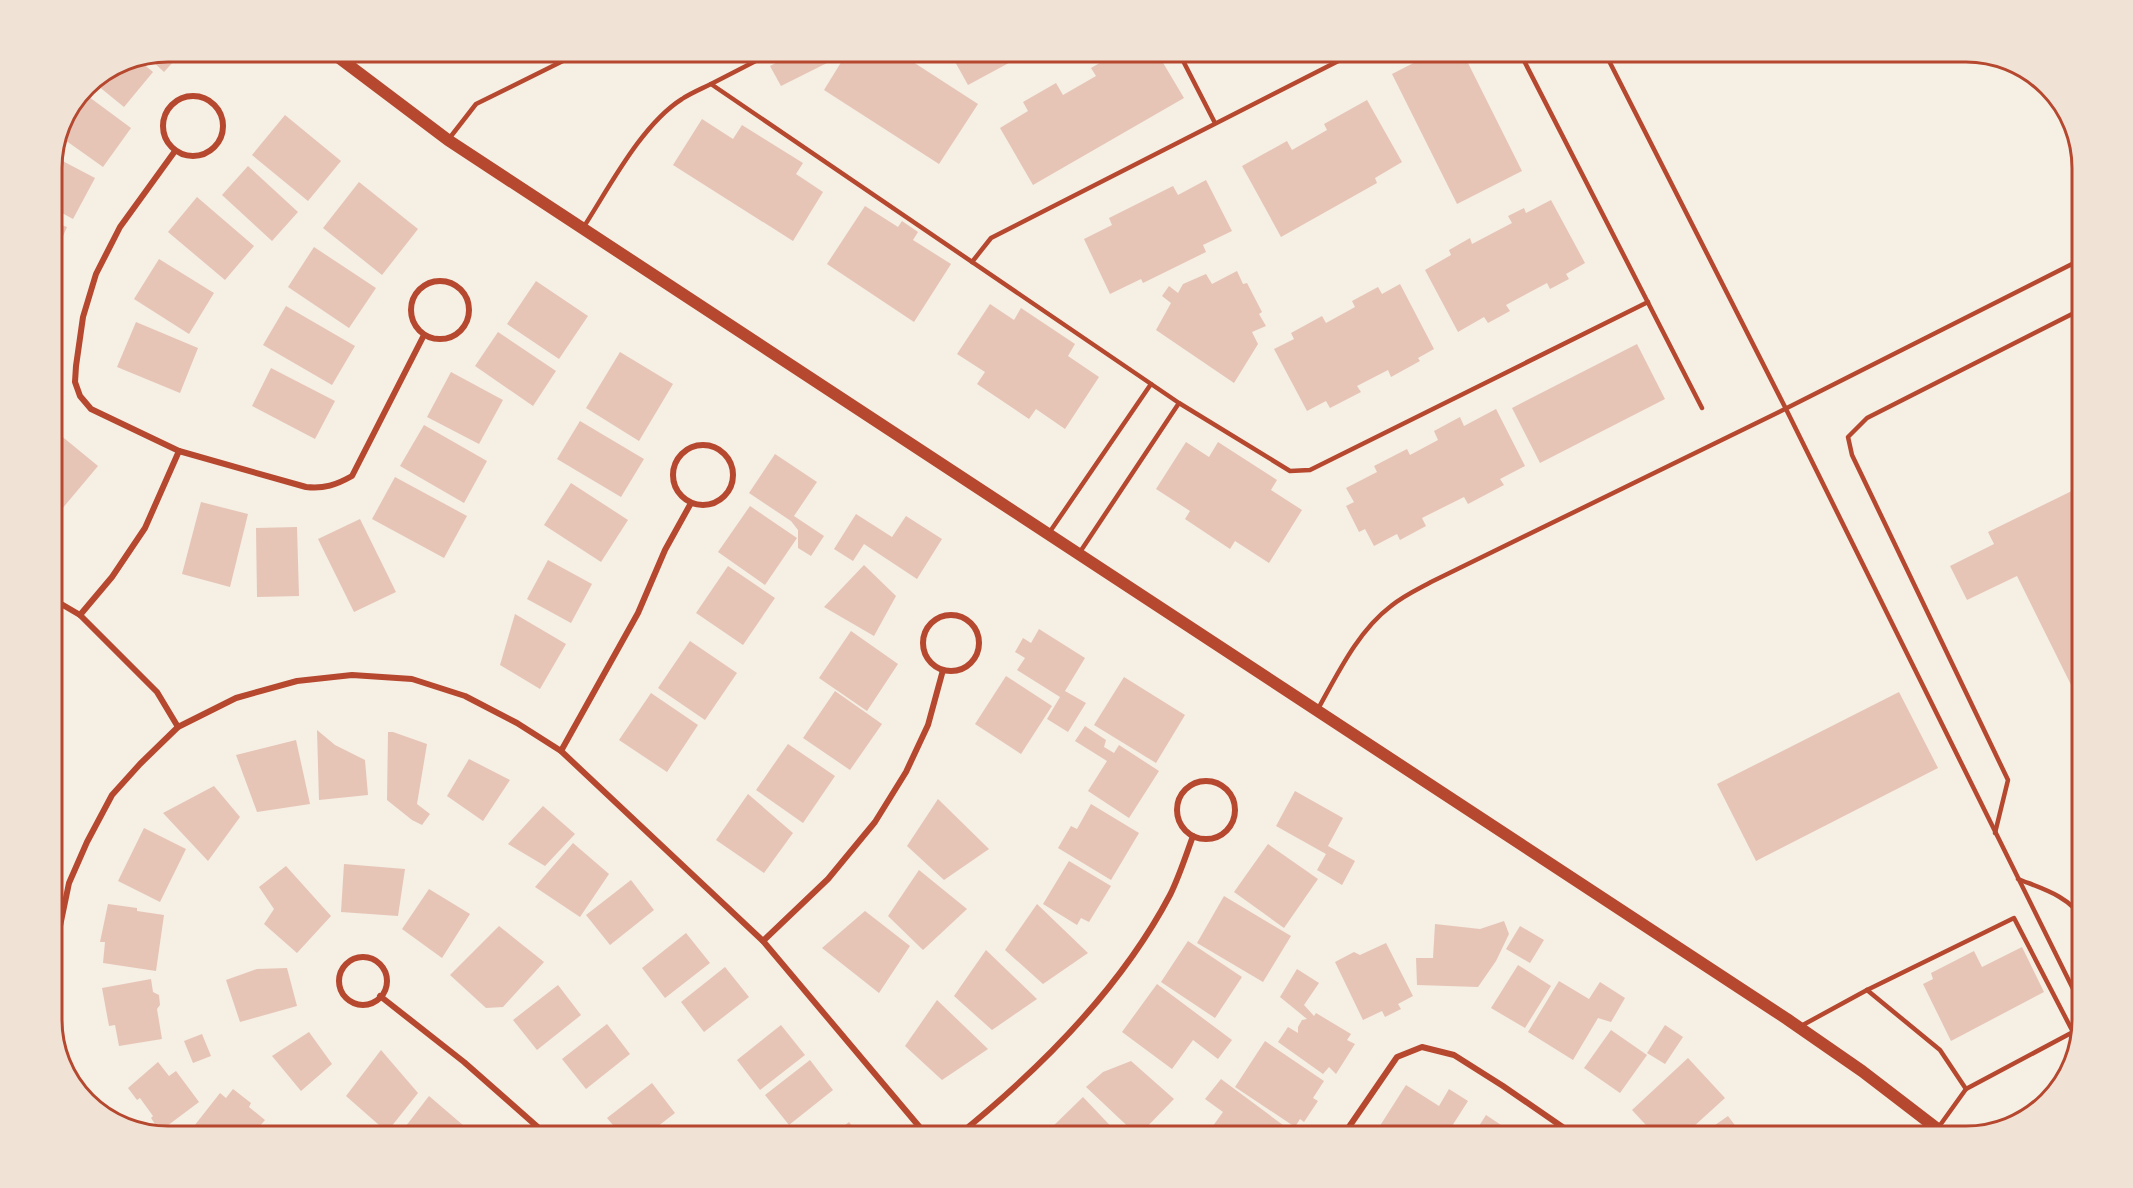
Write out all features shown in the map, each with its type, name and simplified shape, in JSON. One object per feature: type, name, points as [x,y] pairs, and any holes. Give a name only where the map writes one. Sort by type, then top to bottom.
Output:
[{"type":"main road","points":[[345,62],[448,140],[1799,1027],[1935,1126]]},
{"type":"street","points":[[188,96],[200,97],[211,102],[223,122],[222,133],[217,144],[208,152],[197,156],[186,156],[175,151],[167,142],[163,131],[163,119],[168,108],[177,100],[188,96]]},
{"type":"street","points":[[175,151],[120,227],[96,274],[83,317],[75,382],[80,396],[91,409],[179,451],[306,487],[321,489],[341,483],[352,476],[424,335]]},
{"type":"street","points":[[435,281],[453,283],[461,289],[469,306],[466,325],[452,338],[442,340],[424,335],[413,322],[411,304],[414,296],[420,289],[435,281]]},
{"type":"street","points":[[705,444],[715,447],[730,461],[733,471],[728,492],[711,504],[691,503],[676,490],[672,472],[675,463],[680,454],[696,445],[705,444]]},
{"type":"street","points":[[80,615],[112,577],[145,528],[179,451]]},
{"type":"street","points":[[561,751],[638,613],[666,550],[691,503]]},
{"type":"street","points":[[62,604],[80,615],[157,692],[178,727]]},
{"type":"street","points":[[955,615],[972,623],[977,631],[978,649],[969,665],[952,672],[943,670],[928,660],[923,651],[924,632],[937,618],[955,615]]},
{"type":"street","points":[[763,941],[828,879],[875,822],[906,772],[928,725],[943,670]]},
{"type":"street","points":[[62,917],[69,883],[111,795],[178,727],[236,698],[297,681],[352,675],[412,679],[465,696],[517,723],[561,751],[763,941],[919,1126]]},
{"type":"street","points":[[1202,781],[1219,784],[1228,790],[1233,798],[1234,818],[1222,834],[1213,838],[1193,836],[1181,823],[1178,805],[1181,797],[1193,784],[1202,781]]},
{"type":"street","points":[[970,1126],[998,1103],[1048,1055],[1107,989],[1143,941],[1171,894],[1193,836]]},
{"type":"street","points":[[361,956],[379,962],[385,970],[387,980],[386,989],[380,996],[374,1004],[365,1006],[356,1005],[347,1000],[341,993],[338,983],[339,974],[344,965],[351,959],[361,956]]},
{"type":"street","points":[[380,996],[464,1062],[537,1126]]},
{"type":"street","points":[[1350,1126],[1397,1057],[1422,1047],[1454,1055],[1561,1126]]},
{"type":"lane","points":[[448,140],[476,104],[561,62]]},
{"type":"lane","points":[[583,228],[645,134],[665,112],[681,99],[754,62]]},
{"type":"lane","points":[[1184,62],[1215,123]]},
{"type":"lane","points":[[972,262],[991,238],[1336,62]]},
{"type":"lane","points":[[1525,62],[1702,408]]},
{"type":"lane","points":[[1610,62],[1786,409],[2072,987]]},
{"type":"lane","points":[[711,84],[1179,404],[1290,471],[1310,470],[1648,302]]},
{"type":"lane","points":[[1317,711],[1342,666],[1369,626],[1392,605],[1431,582],[1786,409],[2071,265]]},
{"type":"lane","points":[[1995,832],[2008,780],[1852,455],[1848,437],[1867,418],[2071,314]]},
{"type":"lane","points":[[1048,534],[1151,384]]},
{"type":"lane","points":[[1079,555],[1179,404]]},
{"type":"lane","points":[[2018,879],[2063,898],[2072,907]]},
{"type":"lane","points":[[1799,1027],[1867,990],[2014,918],[2071,1028]]},
{"type":"lane","points":[[1867,990],[1940,1050],[1966,1089]]},
{"type":"lane","points":[[1939,1126],[1966,1089],[2070,1034]]},
{"type":"building","points":[[173,62],[164,72],[154,63]]},
{"type":"building","points":[[778,62],[829,62],[781,86],[770,66]]},
{"type":"building","points":[[841,62],[913,62],[978,104],[939,164],[824,90]]},
{"type":"building","points":[[955,62],[1011,62],[968,85]]},
{"type":"building","points":[[1101,62],[1163,62],[1184,98],[1033,185],[1000,128],[1028,111],[1023,102],[1056,83],[1063,95],[1096,76],[1091,68]]},
{"type":"building","points":[[1415,62],[1468,62],[1522,171],[1457,204],[1392,74]]},
{"type":"building","points":[[144,64],[153,72],[124,107],[99,87],[121,72]]},
{"type":"building","points":[[89,97],[131,128],[103,167],[65,140],[72,121]]},
{"type":"building","points":[[1367,100],[1402,162],[1375,178],[1377,183],[1281,237],[1242,166],[1287,141],[1292,150],[1327,130],[1324,124]]},
{"type":"building","points":[[285,115],[341,161],[308,201],[252,155]]},
{"type":"building","points":[[702,119],[733,139],[742,125],[803,163],[796,174],[823,192],[793,241],[673,165]]},
{"type":"building","points":[[62,161],[95,178],[73,219],[62,213]]},
{"type":"building","points":[[248,166],[298,212],[272,241],[222,195]]},
{"type":"building","points":[[1206,180],[1232,231],[1203,245],[1206,252],[1143,283],[1141,279],[1110,294],[1084,239],[1112,225],[1109,218],[1173,186],[1178,195]]},
{"type":"building","points":[[359,182],[418,229],[382,275],[323,228]]},
{"type":"building","points":[[197,197],[254,246],[225,280],[168,232]]},
{"type":"building","points":[[1551,200],[1585,263],[1566,274],[1569,279],[1550,289],[1547,283],[1506,305],[1510,311],[1488,323],[1484,317],[1458,332],[1425,270],[1451,255],[1449,250],[1470,238],[1472,244],[1512,223],[1508,216],[1524,208],[1526,213]]},
{"type":"building","points":[[865,206],[898,227],[902,221],[918,232],[913,240],[951,264],[914,322],[827,264]]},
{"type":"building","points":[[62,225],[67,227],[62,239]]},
{"type":"building","points":[[314,247],[376,288],[349,328],[288,287]]},
{"type":"building","points":[[159,259],[214,293],[189,334],[134,299]]},
{"type":"building","points":[[1237,271],[1243,284],[1247,283],[1262,312],[1259,314],[1266,326],[1252,332],[1258,344],[1234,383],[1156,330],[1171,303],[1162,296],[1169,286],[1178,293],[1183,284],[1206,274],[1212,284]]},
{"type":"building","points":[[536,281],[588,316],[559,359],[507,324]]},
{"type":"building","points":[[1400,284],[1434,349],[1418,358],[1420,361],[1391,377],[1388,370],[1357,386],[1361,392],[1330,408],[1326,401],[1307,411],[1274,349],[1294,339],[1291,333],[1322,316],[1326,323],[1355,307],[1352,301],[1378,287],[1382,294]]},
{"type":"building","points":[[990,304],[1014,320],[1021,308],[1075,344],[1068,356],[1099,377],[1065,429],[1036,409],[1029,419],[977,384],[985,372],[957,354]]},
{"type":"building","points":[[286,306],[355,346],[332,385],[263,345]]},
{"type":"building","points":[[136,322],[198,348],[180,393],[117,367]]},
{"type":"building","points":[[498,332],[556,371],[533,406],[475,366]]},
{"type":"building","points":[[1637,344],[1665,399],[1540,463],[1512,408]]},
{"type":"building","points":[[620,352],[673,384],[639,441],[586,408]]},
{"type":"building","points":[[271,368],[335,401],[315,439],[252,406]]},
{"type":"building","points":[[451,372],[503,400],[479,444],[427,417]]},
{"type":"building","points":[[1496,409],[1525,466],[1500,479],[1504,485],[1468,504],[1464,497],[1422,518],[1426,526],[1400,540],[1397,534],[1374,546],[1365,529],[1359,532],[1346,506],[1354,502],[1346,488],[1377,472],[1374,466],[1407,449],[1410,455],[1438,440],[1434,431],[1460,417],[1464,426]]},
{"type":"building","points":[[580,421],[644,459],[621,497],[557,459]]},
{"type":"building","points":[[424,425],[487,461],[464,503],[400,466]]},
{"type":"building","points":[[62,436],[98,466],[62,509]]},
{"type":"building","points":[[1186,442],[1209,457],[1218,442],[1277,480],[1271,490],[1302,510],[1269,563],[1235,541],[1230,549],[1185,519],[1190,511],[1156,489]]},
{"type":"building","points":[[775,454],[817,482],[794,516],[824,536],[811,556],[798,548],[798,530],[791,521],[749,493]]},
{"type":"building","points":[[395,477],[467,516],[444,558],[372,519]]},
{"type":"building","points":[[571,483],[628,520],[601,562],[544,525]]},
{"type":"building","points":[[2071,491],[2072,686],[2017,576],[1967,600],[1950,566],[1994,544],[1988,532]]},
{"type":"building","points":[[201,502],[248,514],[230,587],[182,574]]},
{"type":"building","points":[[750,506],[797,538],[765,585],[718,552]]},
{"type":"building","points":[[856,514],[892,537],[906,516],[942,539],[917,579],[864,544],[853,561],[834,549]]},
{"type":"building","points":[[360,519],[396,592],[354,612],[318,539]]},
{"type":"building","points":[[297,527],[299,596],[257,597],[256,528]]},
{"type":"building","points":[[548,560],[592,584],[571,623],[527,599]]},
{"type":"building","points":[[864,565],[896,596],[874,636],[824,607]]},
{"type":"building","points":[[728,566],[775,598],[743,645],[696,613]]},
{"type":"building","points":[[515,614],[566,644],[540,689],[500,665]]},
{"type":"building","points":[[1039,629],[1085,658],[1065,691],[1086,703],[1068,732],[1047,719],[1060,697],[1017,670],[1025,658],[1015,652],[1023,638],[1031,643]]},
{"type":"building","points":[[851,631],[898,664],[867,711],[819,678]]},
{"type":"building","points":[[690,641],[737,673],[705,720],[658,688]]},
{"type":"building","points":[[1006,676],[1052,706],[1021,754],[975,724]]},
{"type":"building","points":[[1124,677],[1185,715],[1156,763],[1094,725]]},
{"type":"building","points":[[835,691],[882,724],[850,770],[803,738]]},
{"type":"building","points":[[1899,692],[1938,768],[1756,861],[1717,784]]},
{"type":"building","points":[[651,693],[698,725],[667,772],[619,740]]},
{"type":"building","points":[[1085,726],[1106,740],[1104,747],[1114,753],[1119,745],[1159,771],[1129,818],[1088,791],[1107,761],[1075,741]]},
{"type":"building","points":[[317,730],[335,745],[365,760],[368,795],[319,800]]},
{"type":"building","points":[[388,732],[427,744],[417,804],[430,814],[422,825],[387,800]]},
{"type":"building","points":[[296,740],[310,804],[257,812],[236,755]]},
{"type":"building","points":[[788,744],[835,776],[803,823],[756,790]]},
{"type":"building","points":[[469,759],[510,780],[483,821],[447,796]]},
{"type":"building","points":[[214,786],[240,817],[208,861],[163,813]]},
{"type":"building","points":[[1295,791],[1343,818],[1328,846],[1355,861],[1342,885],[1317,870],[1326,854],[1276,826]]},
{"type":"building","points":[[748,794],[793,833],[764,873],[716,840]]},
{"type":"building","points":[[938,799],[989,849],[944,880],[907,846]]},
{"type":"building","points":[[1091,804],[1139,833],[1111,880],[1058,848],[1071,826],[1077,829]]},
{"type":"building","points":[[543,806],[575,834],[545,866],[508,844]]},
{"type":"building","points":[[144,828],[186,849],[160,902],[118,881]]},
{"type":"building","points":[[573,843],[609,874],[580,917],[535,887]]},
{"type":"building","points":[[1268,844],[1318,879],[1284,928],[1234,892]]},
{"type":"building","points":[[1069,861],[1111,886],[1089,922],[1081,918],[1077,925],[1043,904]]},
{"type":"building","points":[[344,864],[405,869],[398,916],[341,912]]},
{"type":"building","points":[[286,866],[331,916],[297,953],[264,924],[274,909],[259,887]]},
{"type":"building","points":[[919,870],[967,909],[923,950],[888,916]]},
{"type":"building","points":[[631,880],[654,910],[610,945],[586,915]]},
{"type":"building","points":[[429,889],[470,914],[442,958],[402,929]]},
{"type":"building","points":[[1224,896],[1291,936],[1263,982],[1197,943]]},
{"type":"building","points":[[108,904],[164,915],[156,971],[103,963],[105,942],[100,942]]},
{"type":"building","points":[[1037,904],[1088,953],[1043,984],[1005,950]]},
{"type":"building","points":[[865,911],[910,946],[879,993],[822,948]]},
{"type":"building","points":[[1504,921],[1509,934],[1496,961],[1478,987],[1417,985],[1416,958],[1433,958],[1435,924],[1480,929]]},
{"type":"building","points":[[499,926],[544,962],[503,1007],[486,1008],[450,975]]},
{"type":"building","points":[[1520,926],[1544,940],[1530,963],[1506,949]]},
{"type":"building","points":[[686,933],[710,963],[665,998],[642,968]]},
{"type":"building","points":[[1188,941],[1242,977],[1215,1018],[1161,982]]},
{"type":"building","points":[[1386,943],[1413,996],[1398,1004],[1401,1009],[1385,1017],[1382,1011],[1363,1020],[1335,962],[1354,952],[1360,955]]},
{"type":"building","points":[[2022,947],[2044,992],[1951,1041],[1923,984],[1933,979],[1931,973],[1974,951],[1982,967]]},
{"type":"building","points":[[986,950],[1037,999],[992,1030],[954,996]]},
{"type":"building","points":[[1518,965],[1551,986],[1525,1028],[1491,1008]]},
{"type":"building","points":[[725,967],[749,997],[704,1032],[681,1002]]},
{"type":"building","points":[[287,968],[297,1006],[240,1022],[226,980],[257,969]]},
{"type":"building","points":[[1297,969],[1319,983],[1304,1005],[1314,1016],[1316,1013],[1351,1034],[1347,1040],[1355,1044],[1336,1074],[1329,1067],[1323,1074],[1278,1042],[1288,1027],[1298,1033],[1302,1020],[1307,1019],[1280,997]]},
{"type":"building","points":[[151,979],[153,992],[159,995],[160,1005],[157,1009],[162,1039],[119,1046],[115,1025],[109,1026],[102,988]]},
{"type":"building","points":[[1559,981],[1589,999],[1600,982],[1625,998],[1611,1022],[1598,1018],[1573,1060],[1528,1032]]},
{"type":"building","points":[[1157,984],[1232,1040],[1218,1059],[1193,1040],[1172,1069],[1122,1032]]},
{"type":"building","points":[[558,985],[581,1015],[537,1050],[513,1020]]},
{"type":"building","points":[[937,1000],[988,1049],[942,1080],[905,1046]]},
{"type":"building","points":[[607,1024],[630,1054],[586,1089],[562,1059]]},
{"type":"building","points":[[781,1025],[805,1055],[760,1090],[737,1060]]},
{"type":"building","points":[[1665,1025],[1683,1037],[1665,1064],[1647,1053]]},
{"type":"building","points":[[1611,1030],[1647,1055],[1620,1093],[1584,1068]]},
{"type":"building","points":[[309,1032],[332,1064],[301,1091],[272,1056]]},
{"type":"building","points":[[202,1034],[211,1056],[193,1063],[184,1041]]},
{"type":"building","points":[[1265,1041],[1324,1081],[1313,1098],[1318,1101],[1304,1122],[1300,1119],[1296,1126],[1235,1087]]},
{"type":"building","points":[[381,1050],[418,1093],[392,1126],[380,1126],[346,1096]]},
{"type":"building","points":[[1688,1058],[1725,1098],[1694,1126],[1647,1126],[1632,1110]]},
{"type":"building","points":[[810,1060],[833,1090],[789,1125],[765,1095]]},
{"type":"building","points":[[1131,1061],[1174,1099],[1148,1126],[1127,1126],[1086,1087],[1103,1072]]},
{"type":"building","points":[[158,1062],[169,1076],[176,1071],[199,1102],[167,1126],[156,1126],[151,1118],[153,1116],[140,1098],[137,1100],[128,1088]]},
{"type":"building","points":[[1221,1079],[1284,1126],[1213,1126],[1223,1112],[1205,1099]]},
{"type":"building","points":[[652,1083],[675,1113],[658,1126],[614,1126],[607,1118]]},
{"type":"building","points":[[1406,1085],[1439,1106],[1449,1089],[1468,1101],[1452,1126],[1380,1126]]},
{"type":"building","points":[[233,1089],[251,1103],[249,1107],[265,1120],[260,1126],[194,1126],[220,1093],[226,1098]]},
{"type":"building","points":[[429,1096],[464,1126],[406,1126]]},
{"type":"building","points":[[1083,1097],[1111,1126],[1053,1126]]},
{"type":"building","points":[[1486,1115],[1502,1126],[1479,1126]]},
{"type":"building","points":[[1728,1116],[1736,1126],[1714,1126]]}]
